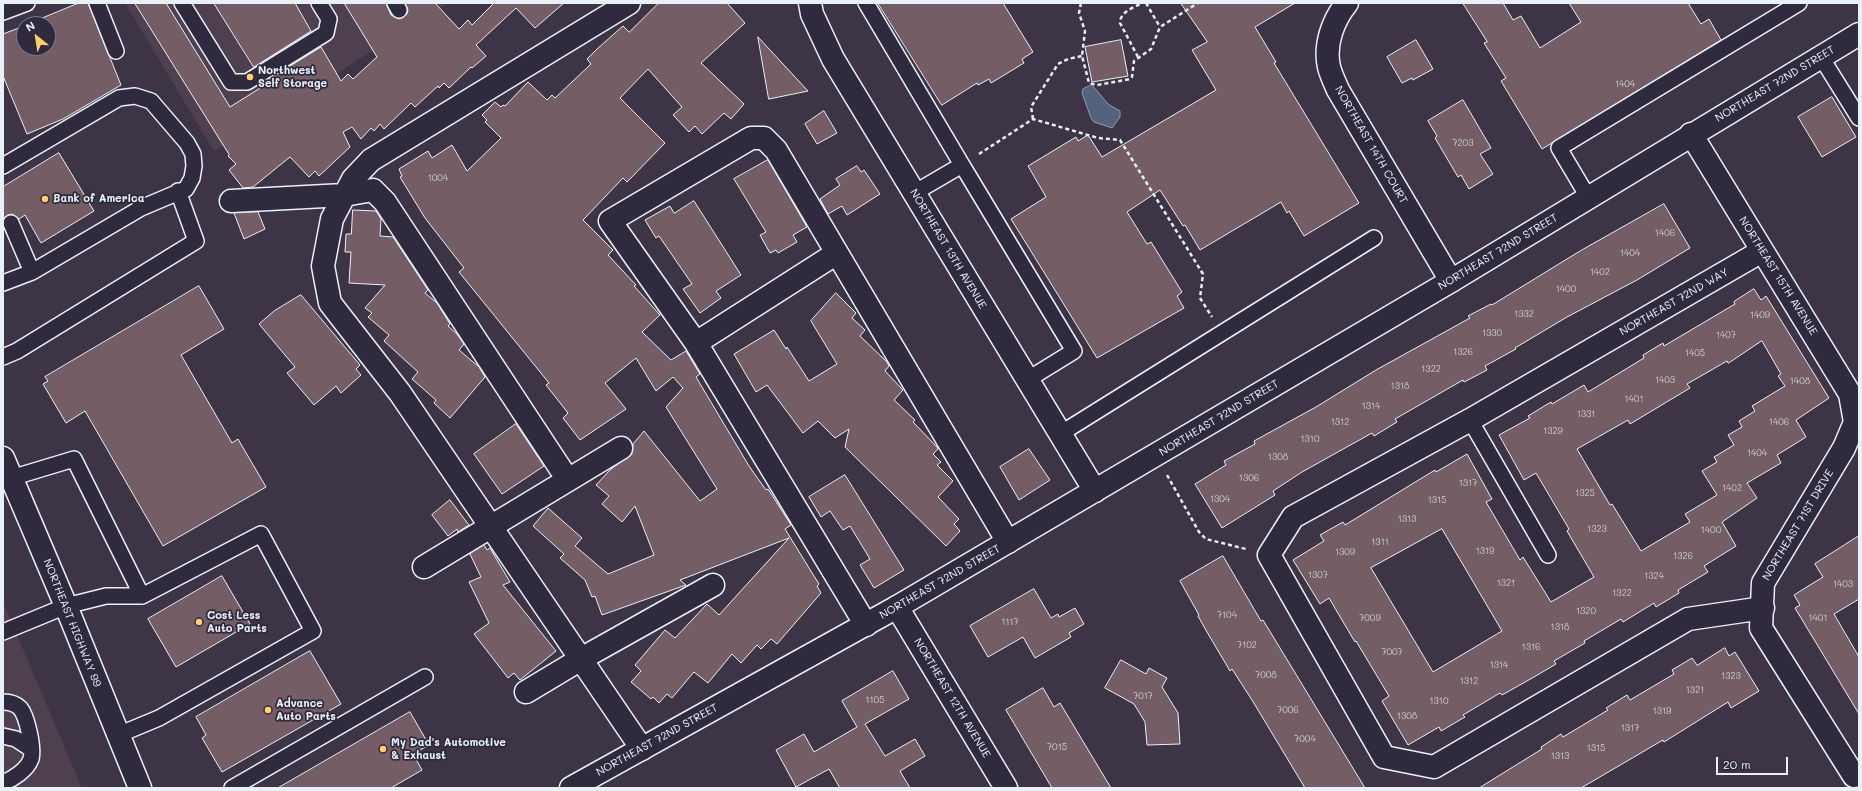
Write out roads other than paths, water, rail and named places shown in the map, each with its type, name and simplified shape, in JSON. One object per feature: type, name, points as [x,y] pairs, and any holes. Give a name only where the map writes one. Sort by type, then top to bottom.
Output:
[{"type":"street","points":[[629,3],[371,160],[353,178],[332,219],[323,266],[330,303],[400,393],[642,749]]},
{"type":"street","name":"NORTHEAST 13TH AVENUE","points":[[810,3],[812,14],[833,59],[1095,491]]},
{"type":"street","name":"NORTHEAST 14TH COURT","points":[[1347,3],[1340,12],[1330,33],[1329,66],[1338,90],[1451,281]]},
{"type":"street","name":"NORTHEAST 72ND STREET","points":[[571,788],[866,625],[1155,456],[1451,281],[1691,134],[1859,34]]},
{"type":"street","name":"NORTHEAST 15TH AVENUE","points":[[1691,134],[1850,394],[1855,422]]},
{"type":"street","points":[[866,625],[696,343],[610,221],[751,138],[764,138],[776,150],[1008,542]]},
{"type":"street","points":[[231,200],[344,196],[372,190],[385,202],[568,480]]},
{"type":"street","name":"NORTHEAST 72ND WAY","points":[[1762,251],[1470,420],[1293,517],[1268,554],[1384,757],[1434,767],[1688,619],[1763,608]]},
{"type":"street","points":[[696,343],[837,253]]},
{"type":"street","name":"NORTHEAST 71ST DRIVE","points":[[1855,422],[1844,448],[1763,583],[1761,628],[1857,774]]},
{"type":"street","points":[[424,566],[621,448]]},
{"type":"street","name":"NORTHEAST HIGHWAY 99","points":[[7,468],[66,606],[140,788]]},
{"type":"street","points":[[526,692],[581,659],[713,585]]},
{"type":"street","name":"NORTHEAST 12TH AVENUE","points":[[897,607],[1006,788]]},
{"type":"lane","points":[[97,3],[116,52]]},
{"type":"lane","points":[[182,3],[231,82],[247,82],[326,33],[329,19],[319,3]]},
{"type":"lane","points":[[866,3],[1074,351],[1028,380]]},
{"type":"lane","points":[[1588,197],[1559,148],[1799,3]]},
{"type":"lane","points":[[3,12],[22,4]]},
{"type":"lane","points":[[1821,57],[1859,118]]},
{"type":"lane","points":[[3,166],[119,98],[135,96],[151,100],[187,143],[192,154],[194,166],[192,178],[186,189],[178,191],[141,208],[32,272],[3,283]]},
{"type":"lane","points":[[914,193],[962,165]]},
{"type":"lane","points":[[3,357],[23,347],[196,241],[178,191]]},
{"type":"lane","points":[[11,223],[32,272]]},
{"type":"lane","points":[[1060,434],[1374,238]]},
{"type":"lane","points":[[1470,420],[1548,555]]},
{"type":"lane","points":[[7,468],[74,459],[142,596]]},
{"type":"lane","points":[[3,632],[66,606],[106,596],[142,596],[261,534],[313,631],[159,718],[118,735]]},
{"type":"lane","points":[[232,788],[425,676]]},
{"type":"lane","points":[[3,702],[16,705],[24,713],[30,736],[31,749],[31,759],[26,767],[3,783]]},
{"type":"lane","points":[[3,736],[16,739],[31,749]]},
{"type":"water","points":[[1092,85],[1108,104],[1120,111],[1120,117],[1112,128],[1094,122],[1091,118],[1082,93],[1083,89]]},
{"type":"place","name":"Northwest Self Storage","points":[[250,77]]},
{"type":"place","name":"Bank of America","points":[[45,199]]},
{"type":"place","name":"Cost Less Auto Parts","points":[[199,622]]},
{"type":"place","name":"Advance Auto Parts","points":[[268,710]]},
{"type":"place","name":"My Dad's Automotive & Exhaust","points":[[383,749]]}]
